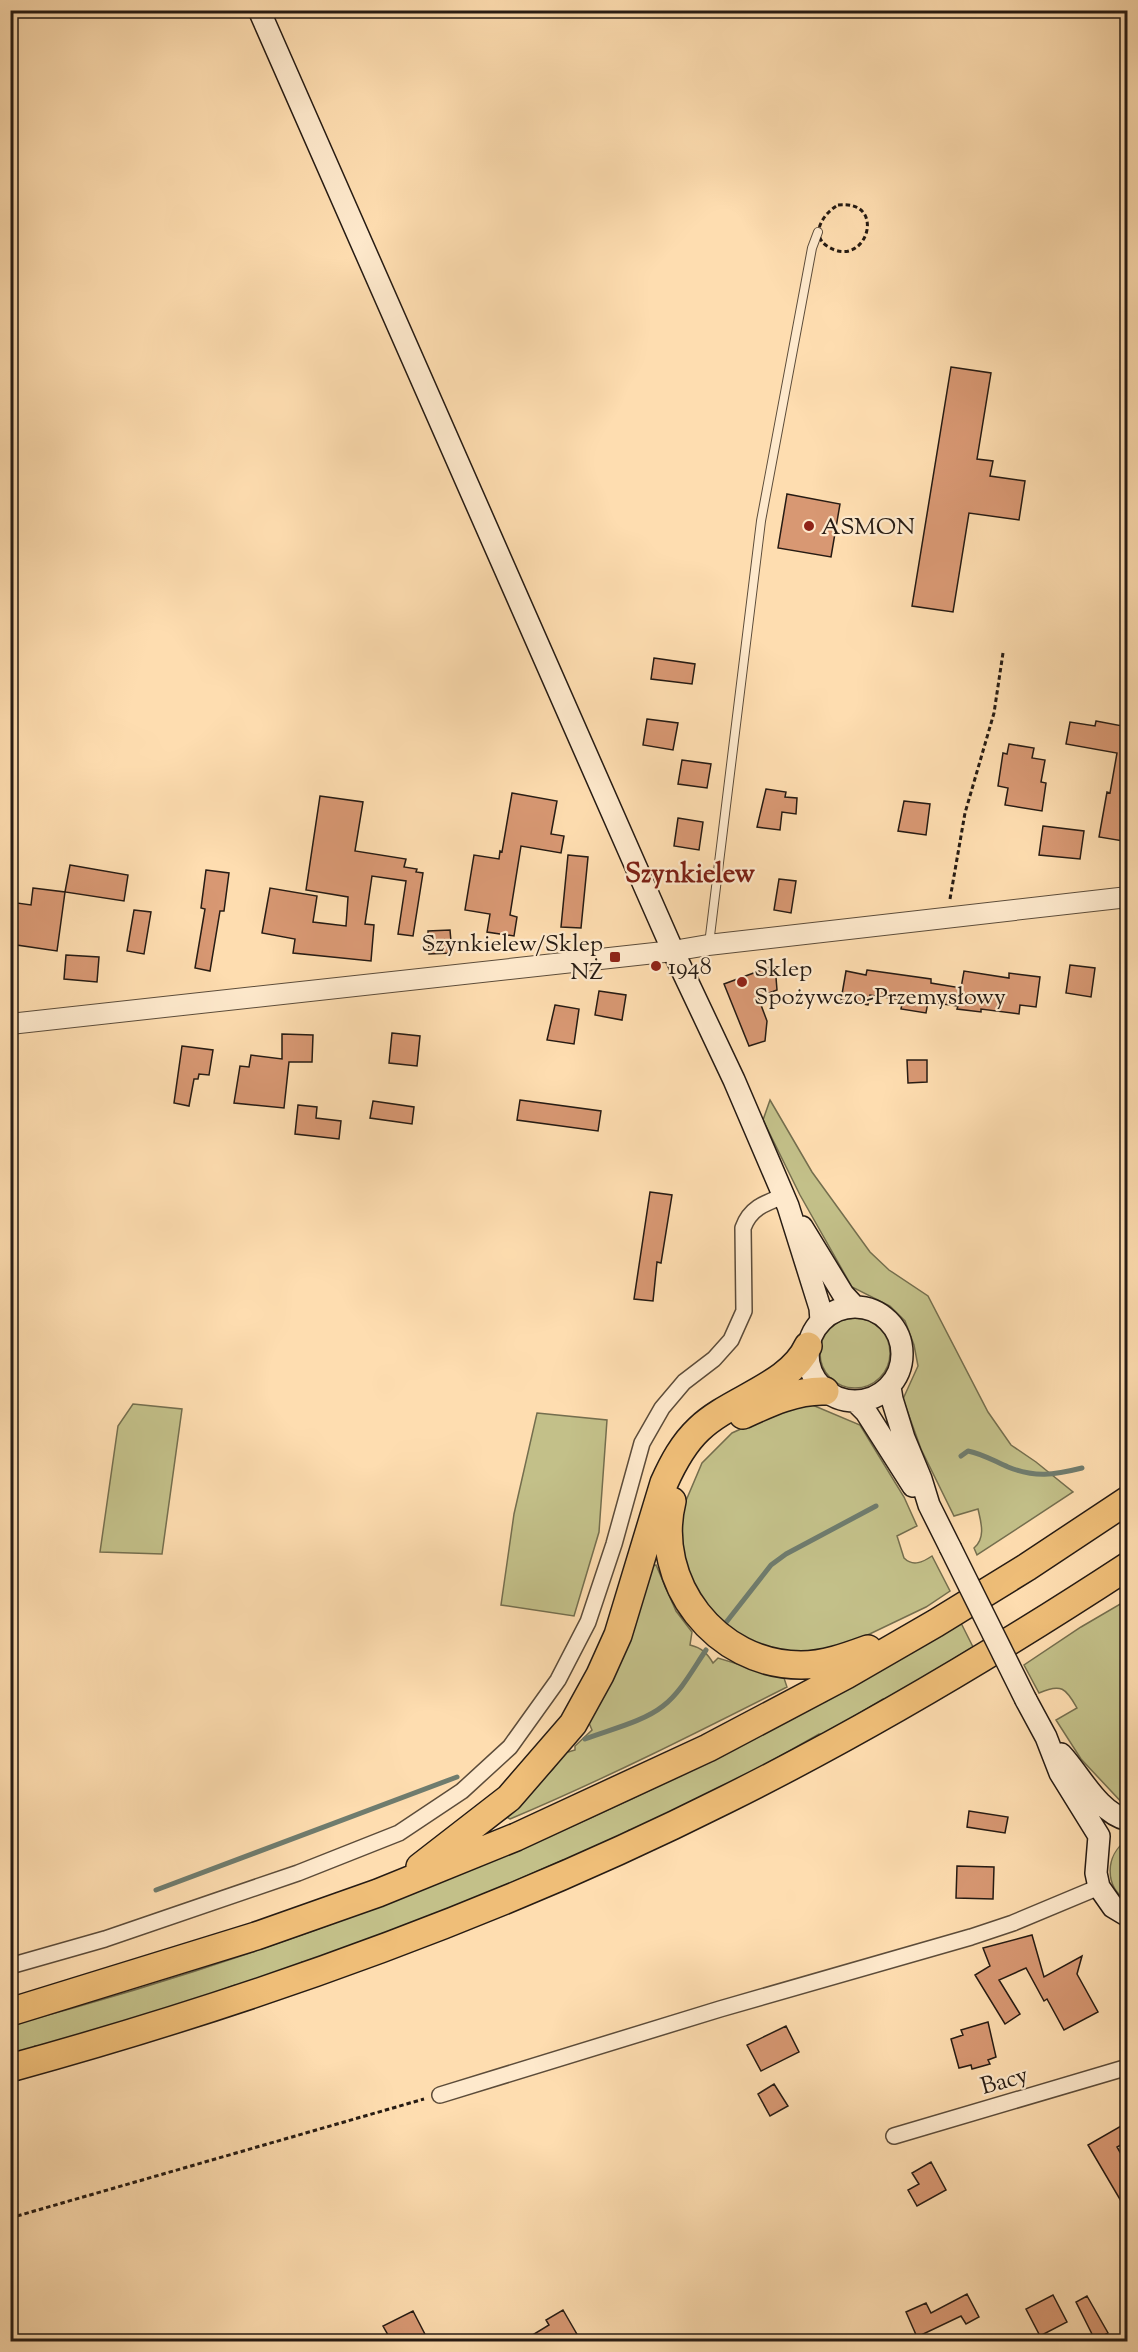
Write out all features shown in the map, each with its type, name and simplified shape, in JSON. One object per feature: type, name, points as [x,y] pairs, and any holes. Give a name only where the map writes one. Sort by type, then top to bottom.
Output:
[{"type":"highway","points":[[378,1893],[418,1867],[509,1798],[573,1724],[614,1645],[664,1483],[677,1456],[699,1428],[793,1368],[802,1359],[808,1346]]},
{"type":"highway","points":[[825,1391],[812,1390],[788,1396],[720,1427],[703,1442],[677,1480],[670,1510],[667,1536],[670,1561],[676,1580],[698,1616],[715,1633],[754,1657],[778,1663],[801,1665],[849,1656],[931,1626]]},
{"type":"highway","points":[[10,2012],[256,1936],[378,1893],[516,1836],[708,1748],[931,1626],[1027,1567],[1128,1500]]},
{"type":"highway","points":[[10,2068],[181,2019],[269,1990],[531,1890],[727,1800],[819,1751],[931,1689],[1052,1616],[1128,1566]]},
{"type":"highway","points":[[1052,1616],[1128,1586]]},
{"type":"main road","points":[[259,10],[673,951],[734,1080],[786,1201],[818,1301],[821,1321]]},
{"type":"main road","points":[[786,1201],[843,1294],[855,1307]]},
{"type":"main road","points":[[855,1307],[877,1312],[889,1321],[898,1333],[902,1348],[902,1363],[890,1387],[874,1398],[856,1402],[843,1400],[825,1391],[816,1382],[808,1361],[808,1346],[821,1321],[832,1312],[855,1307]]},
{"type":"main road","points":[[890,1387],[904,1438],[929,1505],[1046,1737],[1060,1773],[1099,1836],[1096,1873],[1099,1887],[1113,1908],[1128,1916]]},
{"type":"main road","points":[[856,1402],[866,1412],[913,1485],[929,1505]]},
{"type":"main road","points":[[1046,1737],[1102,1804],[1116,1816],[1128,1820]]},
{"type":"main road","points":[[1098,1858],[1111,1836],[1128,1827]]},
{"type":"street","points":[[10,1024],[673,951],[708,945],[1128,897]]},
{"type":"street","points":[[10,1966],[105,1939],[264,1885],[399,1833],[462,1791],[510,1747],[558,1680],[588,1622],[614,1544],[642,1443],[662,1408],[684,1382],[714,1359],[731,1340],[744,1311],[743,1228],[747,1216],[761,1205],[786,1201]]},
{"type":"street","points":[[440,2095],[720,2009],[971,1937],[1013,1923],[1099,1887]]},
{"type":"street","name":"Bacy","points":[[894,2136],[1128,2067]]},
{"type":"lane","points":[[708,945],[761,521],[812,248],[819,232]]},
{"type":"path","points":[[838,205],[855,205],[862,210],[867,220],[868,230],[865,240],[858,248],[851,250],[843,251],[826,246],[819,232],[820,224],[828,212],[838,205]]},
{"type":"path","points":[[947,918],[965,813],[994,713],[1003,653]]},
{"type":"path","points":[[10,2218],[440,2095]]},
{"type":"shaded area","points":[[770,1100],[812,1172],[870,1252],[889,1270],[928,1296],[988,1412],[1011,1445],[1073,1492],[977,1555],[974,1548],[980,1540],[982,1530],[978,1509],[954,1516],[921,1449],[903,1399],[918,1366],[914,1345],[905,1321],[890,1306],[852,1287],[800,1195],[763,1120]]},
{"type":"shaded area","points":[[855,1318],[868,1321],[880,1328],[887,1340],[890,1353],[887,1366],[880,1378],[868,1385],[855,1388],[842,1385],[830,1378],[823,1366],[820,1353],[823,1340],[830,1328],[842,1321]]},
{"type":"shaded area","points":[[133,1404],[182,1409],[162,1554],[100,1552],[118,1426]]},
{"type":"shaded area","points":[[810,1404],[860,1425],[904,1497],[917,1526],[897,1536],[904,1558],[914,1563],[922,1562],[932,1556],[950,1591],[926,1607],[830,1653],[786,1655],[738,1635],[694,1593],[679,1536],[685,1503],[702,1463],[732,1433],[778,1412]]},
{"type":"shaded area","points":[[537,1413],[607,1420],[599,1532],[574,1616],[501,1605],[514,1514]]},
{"type":"shaded area","points":[[656,1565],[676,1611],[692,1632],[690,1645],[704,1651],[713,1663],[718,1658],[784,1678],[787,1687],[615,1772],[510,1819],[505,1816],[553,1769],[565,1753],[575,1750],[575,1746],[592,1730],[589,1723],[591,1715],[652,1566]]},
{"type":"shaded area","points":[[1127,1600],[1127,1808],[1081,1759],[1056,1720],[1077,1708],[1070,1696],[1058,1688],[1039,1693],[1024,1665]]},
{"type":"shaded area","points":[[961,1623],[973,1647],[887,1700],[883,1699],[823,1735],[819,1734],[759,1768],[633,1831],[629,1830],[626,1834],[568,1860],[563,1860],[439,1914],[433,1914],[372,1940],[368,1939],[365,1943],[307,1964],[302,1962],[299,1966],[240,1986],[235,1985],[173,2008],[169,2007],[167,2010],[39,2048],[35,2046],[33,2049],[11,2055],[11,2025],[135,1990],[258,1950],[380,1906],[500,1858],[735,1749],[849,1688]]},
{"type":"shaded area","points":[[1127,1840],[1127,1901],[1114,1887],[1110,1870],[1114,1854]]},
{"type":"building","points":[[951,367],[991,373],[977,459],[993,461],[990,476],[1025,481],[1019,520],[969,513],[953,612],[912,606]]},
{"type":"building","name":"ASMON","points":[[787,494],[840,504],[831,557],[778,548]]},
{"type":"building","points":[[654,658],[695,664],[692,684],[651,679]]},
{"type":"building","points":[[647,719],[678,723],[673,750],[643,745]]},
{"type":"building","points":[[1096,721],[1128,727],[1128,814],[1123,841],[1099,837],[1117,753],[1066,744],[1070,722],[1095,726]]},
{"type":"building","points":[[1009,744],[1034,748],[1032,758],[1045,760],[1041,782],[1046,783],[1042,811],[1005,805],[1008,788],[998,786],[1003,753],[1007,754]]},
{"type":"building","points":[[682,760],[711,764],[707,788],[678,784]]},
{"type":"building","points":[[766,789],[786,792],[785,797],[797,798],[796,814],[782,812],[780,830],[757,827]]},
{"type":"building","points":[[512,793],[557,801],[551,834],[564,836],[561,853],[521,846],[510,915],[517,917],[514,936],[487,932],[490,914],[465,910],[474,855],[499,859],[500,851],[502,852]]},
{"type":"building","points":[[320,796],[363,802],[355,851],[406,859],[404,867],[417,869],[416,872],[423,873],[413,936],[398,934],[406,881],[372,876],[365,924],[374,925],[371,961],[293,953],[295,939],[262,933],[270,888],[317,896],[313,922],[346,926],[348,897],[306,890]]},
{"type":"building","points":[[904,801],[930,804],[926,835],[898,831]]},
{"type":"building","points":[[678,818],[703,822],[699,850],[674,846]]},
{"type":"building","points":[[1043,826],[1084,831],[1080,859],[1039,855]]},
{"type":"building","points":[[568,855],[588,857],[581,928],[561,927]]},
{"type":"building","points":[[70,865],[128,875],[124,901],[65,892]]},
{"type":"building","points":[[206,870],[229,873],[224,911],[220,911],[210,971],[195,968],[205,909],[201,908]]},
{"type":"building","points":[[779,879],[796,881],[791,913],[774,910]]},
{"type":"building","points":[[33,888],[65,892],[57,951],[10,944],[10,902],[31,905]]},
{"type":"building","points":[[134,910],[151,912],[144,954],[127,951]]},
{"type":"building","points":[[450,930],[452,953],[429,954],[428,931]]},
{"type":"building","points":[[66,955],[99,957],[97,982],[64,979]]},
{"type":"building","points":[[775,965],[777,990],[758,997],[767,1021],[765,1041],[749,1046],[724,984]]},
{"type":"building","points":[[1070,965],[1095,968],[1091,997],[1066,993]]},
{"type":"building","points":[[867,970],[931,979],[931,983],[961,988],[964,971],[1009,978],[1009,973],[1040,977],[1036,1007],[1020,1005],[1019,1014],[981,1009],[981,1012],[957,1009],[958,1006],[928,1002],[926,1013],[901,1009],[903,1000],[870,995],[868,1005],[841,1000],[846,971],[866,975]]},
{"type":"building","points":[[599,991],[626,995],[622,1020],[595,1015]]},
{"type":"building","points":[[555,1005],[579,1009],[574,1044],[547,1040]]},
{"type":"building","points":[[392,1033],[420,1036],[417,1066],[389,1063]]},
{"type":"building","points":[[282,1034],[313,1035],[312,1062],[289,1062],[284,1108],[234,1103],[240,1066],[249,1067],[251,1055],[282,1059]]},
{"type":"building","points":[[182,1046],[213,1050],[209,1075],[199,1074],[198,1079],[194,1079],[189,1106],[174,1103]]},
{"type":"building","points":[[907,1060],[927,1060],[927,1082],[908,1083]]},
{"type":"building","points":[[520,1100],[601,1111],[598,1131],[517,1120]]},
{"type":"building","points":[[373,1101],[414,1107],[412,1124],[370,1118]]},
{"type":"building","points":[[298,1105],[317,1107],[316,1118],[341,1121],[339,1139],[295,1134]]},
{"type":"building","points":[[650,1192],[672,1195],[661,1263],[657,1262],[653,1301],[634,1299]]},
{"type":"building","points":[[969,1811],[1008,1817],[1005,1833],[967,1827]]},
{"type":"building","points":[[957,1866],[994,1867],[993,1899],[956,1898]]},
{"type":"building","points":[[1032,1935],[1044,1977],[1082,1956],[1077,1974],[1098,2012],[1064,2030],[1047,1999],[1044,2001],[1026,1968],[999,1980],[1020,2014],[1005,2024],[975,1975],[990,1966],[983,1948]]},
{"type":"building","points":[[988,2022],[996,2057],[988,2060],[990,2064],[972,2069],[971,2065],[959,2068],[951,2039],[963,2035],[961,2030]]},
{"type":"building","points":[[786,2026],[799,2052],[761,2071],[747,2045]]},
{"type":"building","points":[[774,2084],[788,2106],[770,2116],[758,2094]]},
{"type":"building","points":[[1128,2122],[1128,2141],[1117,2147],[1128,2166],[1128,2213],[1088,2145]]},
{"type":"building","points":[[931,2162],[946,2190],[917,2206],[908,2190],[919,2184],[912,2173]]},
{"type":"building","points":[[967,2294],[979,2317],[966,2324],[961,2316],[917,2337],[906,2312],[926,2303],[931,2313]]},
{"type":"building","points":[[1053,2295],[1067,2322],[1040,2336],[1026,2309]]},
{"type":"building","points":[[1087,2296],[1108,2333],[1095,2340],[1076,2302]]},
{"type":"building","points":[[563,2310],[578,2336],[568,2342],[521,2342],[549,2325],[546,2320]]},
{"type":"building","points":[[413,2311],[429,2342],[392,2342],[383,2326]]},
{"type":"waterway","points":[[961,1456],[968,1451],[973,1452],[1008,1467],[1036,1474],[1053,1474],[1082,1468]]},
{"type":"waterway","points":[[724,1625],[771,1565],[786,1554],[876,1506]]},
{"type":"waterway","points":[[585,1739],[655,1712],[681,1687],[706,1650]]},
{"type":"waterway","points":[[156,1890],[457,1777]]},
{"type":"place","name":"ASMON","points":[[809,526]]},
{"type":"place","name":"Szynkielew/Sklep NŻ","points":[[615,957]]},
{"type":"place","name":"1948","points":[[656,966]]},
{"type":"place","name":"Sklep Spożywczo-Przemysłowy","points":[[742,982]]},
{"type":"district","name":"Szynkielew","points":[[690,873]]}]
